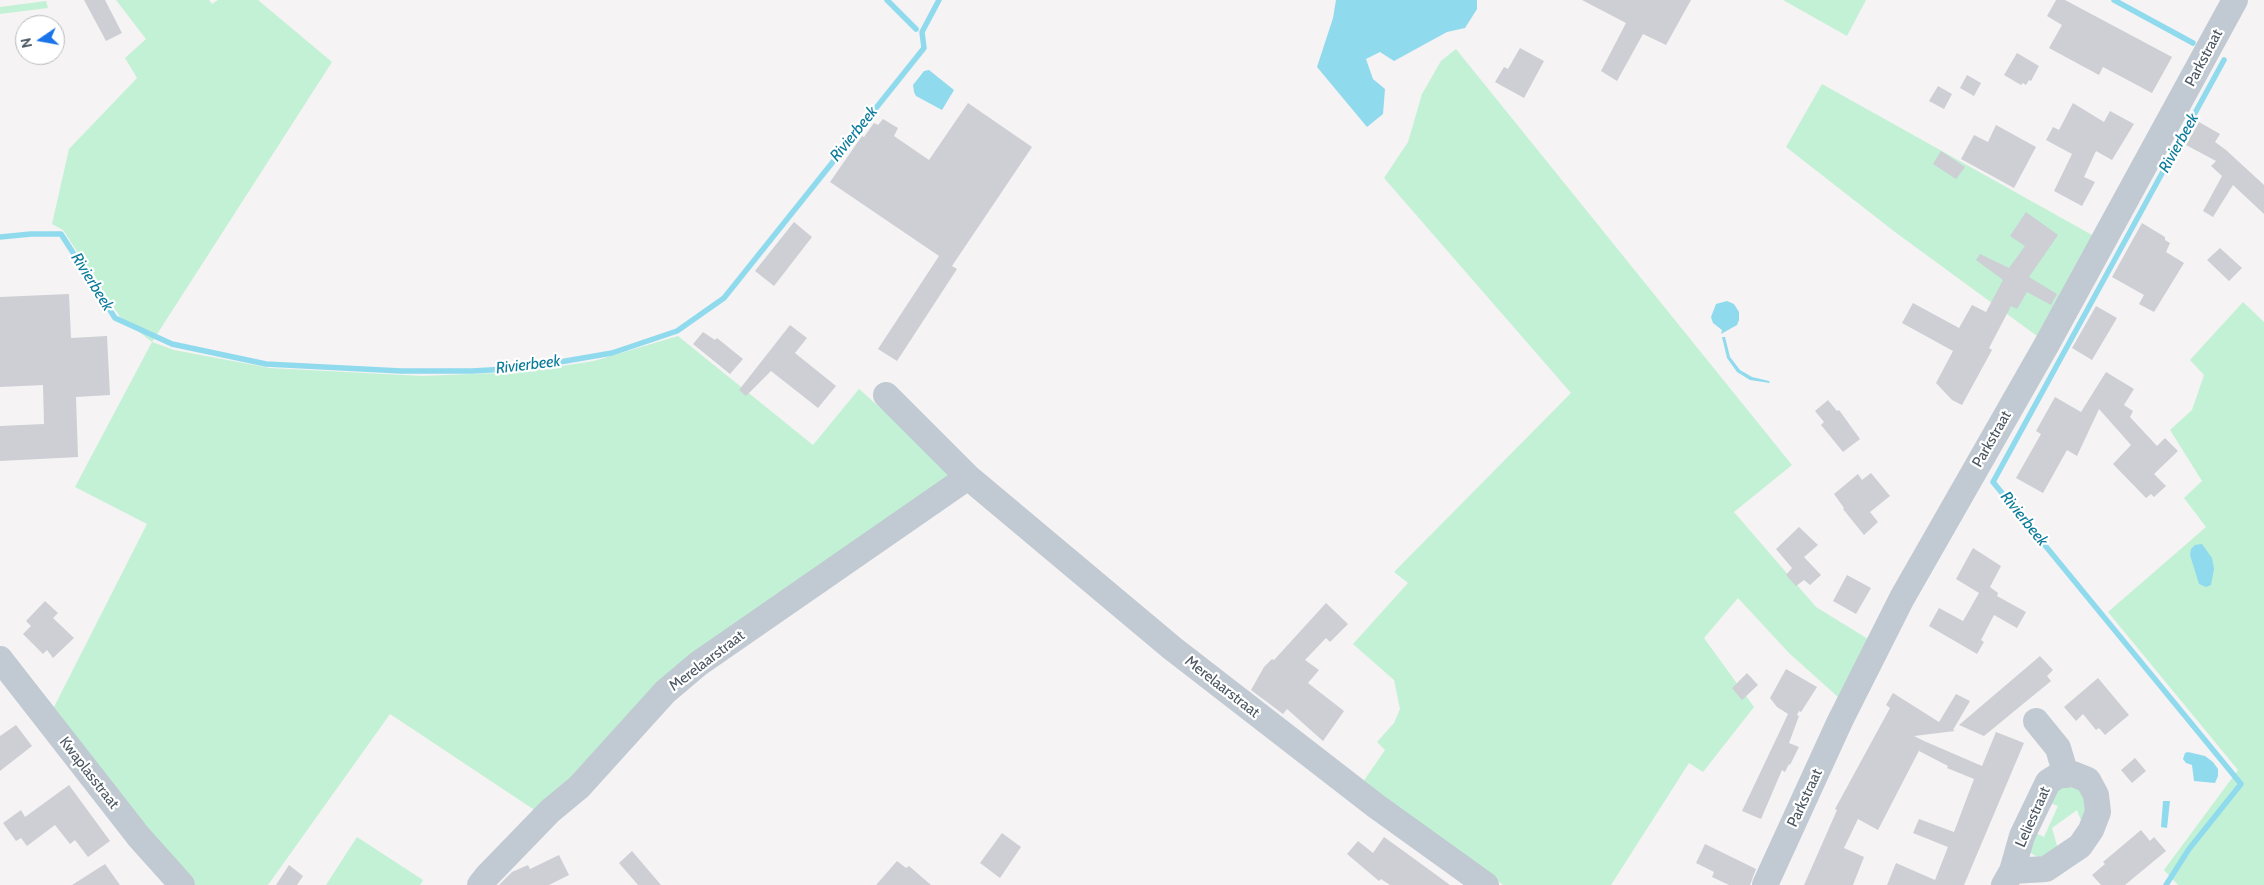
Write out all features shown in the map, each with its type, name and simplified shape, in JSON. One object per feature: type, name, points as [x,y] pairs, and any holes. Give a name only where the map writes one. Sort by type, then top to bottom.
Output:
[{"type":"street","name":"Parkstraat","points":[[1765,885],[1840,722],[1902,598],[2047,344],[2235,0]]},
{"type":"street","name":"Merelaarstraat","points":[[886,395],[968,477],[1180,654],[1376,806],[1486,885]]},
{"type":"street","name":"Merelaarstraat","points":[[480,885],[550,811],[584,782],[665,692],[698,664],[968,477]]},
{"type":"street","name":"Kwaplasstraat","points":[[0,659],[139,837],[182,885]]},
{"type":"street","name":"Leliestraat","points":[[2036,721],[2058,748],[2066,775]]},
{"type":"street","name":"Leliestraat","points":[[2073,774],[2088,780],[2096,795],[2098,812],[2091,830],[2080,846],[2046,869],[2008,878],[2022,836],[2048,782],[2059,775],[2073,774]]},
{"type":"green space","points":[[116,0],[209,0],[212,4],[218,0],[258,0],[332,62],[152,342],[120,317],[63,230],[52,224],[69,149],[137,78],[125,58],[146,39]]},
{"type":"green space","points":[[1783,0],[1866,0],[1847,36]]},
{"type":"green space","points":[[46,1],[48,8],[0,14],[0,7]]},
{"type":"green space","points":[[1456,49],[1792,465],[1734,512],[1816,607],[1868,639],[1838,697],[1789,653],[1738,598],[1704,638],[1754,707],[1703,772],[1689,763],[1611,885],[1503,885],[1363,782],[1385,750],[1377,742],[1394,723],[1400,709],[1394,680],[1353,644],[1408,583],[1394,572],[1571,393],[1384,178],[1408,142],[1422,94],[1441,61]]},
{"type":"green space","points":[[1822,84],[2092,235],[2037,336],[1895,232],[1786,147]]},
{"type":"green space","points":[[2243,302],[2264,322],[2264,885],[2178,885],[2164,870],[2238,770],[2108,612],[2206,527],[2184,498],[2202,481],[2170,430],[2192,410],[2204,375],[2190,360]]},
{"type":"green space","points":[[678,336],[813,445],[859,389],[955,474],[873,533],[539,813],[390,714],[268,885],[195,885],[129,810],[54,707],[147,524],[75,487],[152,342],[174,350],[270,368],[422,376],[524,372],[594,361]]},
{"type":"green space","points":[[2062,781],[2087,791],[2084,828],[2077,810],[2052,828],[2058,849],[2044,856],[2037,857],[2028,851],[2031,831],[2044,837],[2058,806],[2045,801]]},
{"type":"green space","points":[[357,837],[423,880],[420,885],[326,885]]},
{"type":"water","points":[[1336,0],[1477,0],[1477,9],[1465,28],[1447,32],[1394,61],[1380,52],[1366,59],[1373,79],[1385,89],[1383,114],[1367,127],[1317,67],[1333,18]]},
{"type":"water","points":[[929,70],[954,90],[942,110],[916,96],[914,92],[913,85],[924,71]]},
{"type":"water","points":[[1727,301],[1734,304],[1739,312],[1739,320],[1737,325],[1721,334],[1722,330],[1713,323],[1711,317],[1716,304]]},
{"type":"water","points":[[1722,337],[1725,337],[1730,357],[1740,370],[1752,377],[1769,381],[1770,383],[1750,380],[1737,372],[1727,358]]},
{"type":"water","points":[[2202,544],[2212,558],[2214,569],[2211,585],[2206,587],[2199,584],[2190,555],[2191,549],[2195,545]]},
{"type":"water","points":[[2185,753],[2205,756],[2213,762],[2218,769],[2215,783],[2194,781],[2192,765],[2186,763],[2183,759]]},
{"type":"water","points":[[2163,801],[2170,801],[2167,828],[2161,827]]},
{"type":"building","points":[[84,0],[105,0],[122,33],[106,41]]},
{"type":"building","points":[[1582,0],[1691,0],[1666,45],[1643,34],[1617,81],[1601,71],[1626,23]]},
{"type":"building","points":[[2056,0],[2065,0],[2172,57],[2152,93],[2103,67],[2099,75],[2049,48],[2062,25],[2047,16]]},
{"type":"building","points":[[1520,48],[1544,61],[1524,98],[1495,82],[1504,67],[1508,69]]},
{"type":"building","points":[[2017,53],[2039,66],[2031,81],[2029,80],[2026,85],[2023,83],[2021,85],[2004,75]]},
{"type":"building","points":[[1967,75],[1981,83],[1974,96],[1960,88]]},
{"type":"building","points":[[1938,86],[1952,94],[1944,109],[1929,101]]},
{"type":"building","points":[[968,103],[1032,147],[952,266],[957,269],[897,361],[878,349],[939,256],[830,182],[862,136],[864,137],[874,123],[878,125],[883,119],[898,128],[894,136],[929,160]]},
{"type":"building","points":[[2073,103],[2104,122],[2110,111],[2134,124],[2112,160],[2096,151],[2084,177],[2095,182],[2082,206],[2054,191],[2072,154],[2046,140],[2053,127],[2059,130]]},
{"type":"building","points":[[2199,122],[2220,134],[2215,142],[2264,185],[2264,214],[2233,185],[2213,217],[2203,211],[2222,176],[2211,166],[2216,161],[2186,145]]},
{"type":"building","points":[[1996,125],[2036,147],[2014,188],[1961,159],[1974,135],[1988,142]]},
{"type":"building","points":[[1941,151],[1965,167],[1956,179],[1933,164]]},
{"type":"building","points":[[2026,212],[2058,235],[2029,277],[2057,294],[2051,305],[2027,292],[2017,309],[2011,306],[1989,348],[1992,350],[1962,405],[1952,400],[1936,383],[1953,351],[1902,323],[1913,303],[1959,328],[1972,305],[1986,312],[2003,280],[1976,260],[1980,254],[2009,268],[2025,246],[2010,236]]},
{"type":"building","points":[[794,222],[812,237],[774,286],[755,271]]},
{"type":"building","points":[[2142,223],[2165,237],[2165,240],[2170,243],[2166,252],[2184,263],[2154,312],[2139,304],[2144,295],[2112,277]]},
{"type":"building","points":[[2220,248],[2242,268],[2229,281],[2207,260]]},
{"type":"building","points":[[69,294],[71,338],[107,336],[110,395],[76,397],[78,457],[0,461],[0,426],[44,424],[43,385],[0,387],[0,297]]},
{"type":"building","points":[[2096,306],[2117,318],[2092,360],[2072,348]]},
{"type":"building","points":[[790,325],[807,338],[795,353],[836,386],[818,408],[771,371],[746,396],[739,390]]},
{"type":"building","points":[[703,332],[715,340],[717,338],[743,359],[730,374],[693,344]]},
{"type":"building","points":[[2106,372],[2134,389],[2124,405],[2133,411],[2130,417],[2157,446],[2165,438],[2178,451],[2154,474],[2166,486],[2154,497],[2151,494],[2146,498],[2113,464],[2131,445],[2099,409],[2077,456],[2067,450],[2043,493],[2016,478],[2041,434],[2036,431],[2055,397],[2081,412]]},
{"type":"building","points":[[1828,400],[1837,411],[1839,410],[1860,439],[1843,452],[1821,425],[1824,422],[1815,411]]},
{"type":"building","points":[[1871,473],[1890,496],[1870,512],[1878,522],[1864,535],[1843,509],[1834,494],[1858,474],[1862,480]]},
{"type":"building","points":[[1799,527],[1818,545],[1804,557],[1821,575],[1810,585],[1804,580],[1796,586],[1786,575],[1792,568],[1776,549]]},
{"type":"building","points":[[1973,548],[2001,566],[1990,587],[1998,593],[1997,596],[2026,612],[2017,628],[1994,615],[1981,640],[1984,642],[1977,654],[1929,626],[1939,608],[1963,621],[1979,593],[1956,579]]},
{"type":"building","points":[[1847,575],[1871,588],[1856,614],[1833,601]]},
{"type":"building","points":[[45,601],[58,613],[53,618],[74,638],[53,658],[47,650],[43,654],[23,634],[31,626],[26,621]]},
{"type":"building","points":[[1326,603],[1348,624],[1330,642],[1326,638],[1305,660],[1319,670],[1308,683],[1344,711],[1323,741],[1287,709],[1283,714],[1251,690],[1264,667],[1272,659],[1274,660]]},
{"type":"building","points":[[2040,656],[2053,670],[2047,676],[2051,681],[1984,736],[1959,725]]},
{"type":"building","points":[[1786,669],[1817,687],[1801,712],[1799,711],[1797,715],[1799,716],[1789,743],[1799,747],[1785,772],[1782,770],[1761,819],[1742,811],[1788,714],[1777,707],[1770,698]]},
{"type":"building","points":[[1747,673],[1758,685],[1742,700],[1732,688]]},
{"type":"building","points":[[2098,678],[2129,715],[2105,735],[2099,728],[2096,730],[2083,714],[2076,721],[2064,707]]},
{"type":"building","points":[[1893,693],[1939,722],[1956,694],[1970,701],[1953,730],[1955,731],[1914,736],[1924,741],[1878,830],[1858,819],[1844,848],[1864,857],[1853,885],[1804,885],[1837,810],[1835,809],[1890,708],[1886,705]]},
{"type":"building","points":[[16,725],[32,746],[0,771],[0,736]]},
{"type":"building","points":[[1996,732],[2024,743],[1964,885],[1887,885],[1896,863],[1935,880],[1948,847],[1913,833],[1919,819],[1954,832],[1974,779],[1947,768],[1948,766],[1919,751],[1924,741],[1982,766]]},
{"type":"building","points":[[2135,758],[2146,771],[2132,783],[2121,770]]},
{"type":"building","points":[[69,785],[110,841],[88,857],[75,840],[70,844],[55,825],[27,846],[21,838],[16,841],[3,823],[21,810],[25,817]]},
{"type":"building","points":[[2141,830],[2150,841],[2154,837],[2166,851],[2125,885],[2101,885],[2092,875],[2105,864],[2103,862]]},
{"type":"building","points":[[1002,833],[1021,847],[1000,878],[980,863]]},
{"type":"building","points":[[1384,837],[1450,885],[1390,885],[1381,879],[1379,881],[1347,854],[1358,841],[1373,853]]},
{"type":"building","points":[[1705,844],[1756,869],[1750,885],[1729,885],[1712,877],[1714,872],[1696,863]]},
{"type":"building","points":[[632,851],[661,885],[638,885],[619,863]]},
{"type":"building","points":[[559,855],[569,875],[549,885],[499,885],[512,872],[528,865],[530,869]]},
{"type":"building","points":[[897,861],[906,868],[909,866],[931,885],[876,885]]},
{"type":"building","points":[[105,864],[120,885],[72,885]]},
{"type":"building","points":[[289,865],[303,876],[297,885],[276,885]]},
{"type":"waterway","points":[[887,0],[916,29]]},
{"type":"waterway","name":"Rivierbeek","points":[[0,237],[61,234],[115,318],[172,344],[266,364],[401,371],[472,371],[525,368],[612,353],[677,331],[724,298],[924,48],[922,32],[939,0]]},
{"type":"waterway","name":"Rivierbeek","points":[[2114,0],[2193,43]]},
{"type":"waterway","name":"Rivierbeek","points":[[2166,885],[2189,849],[2241,784],[1993,482],[2224,60]]}]
